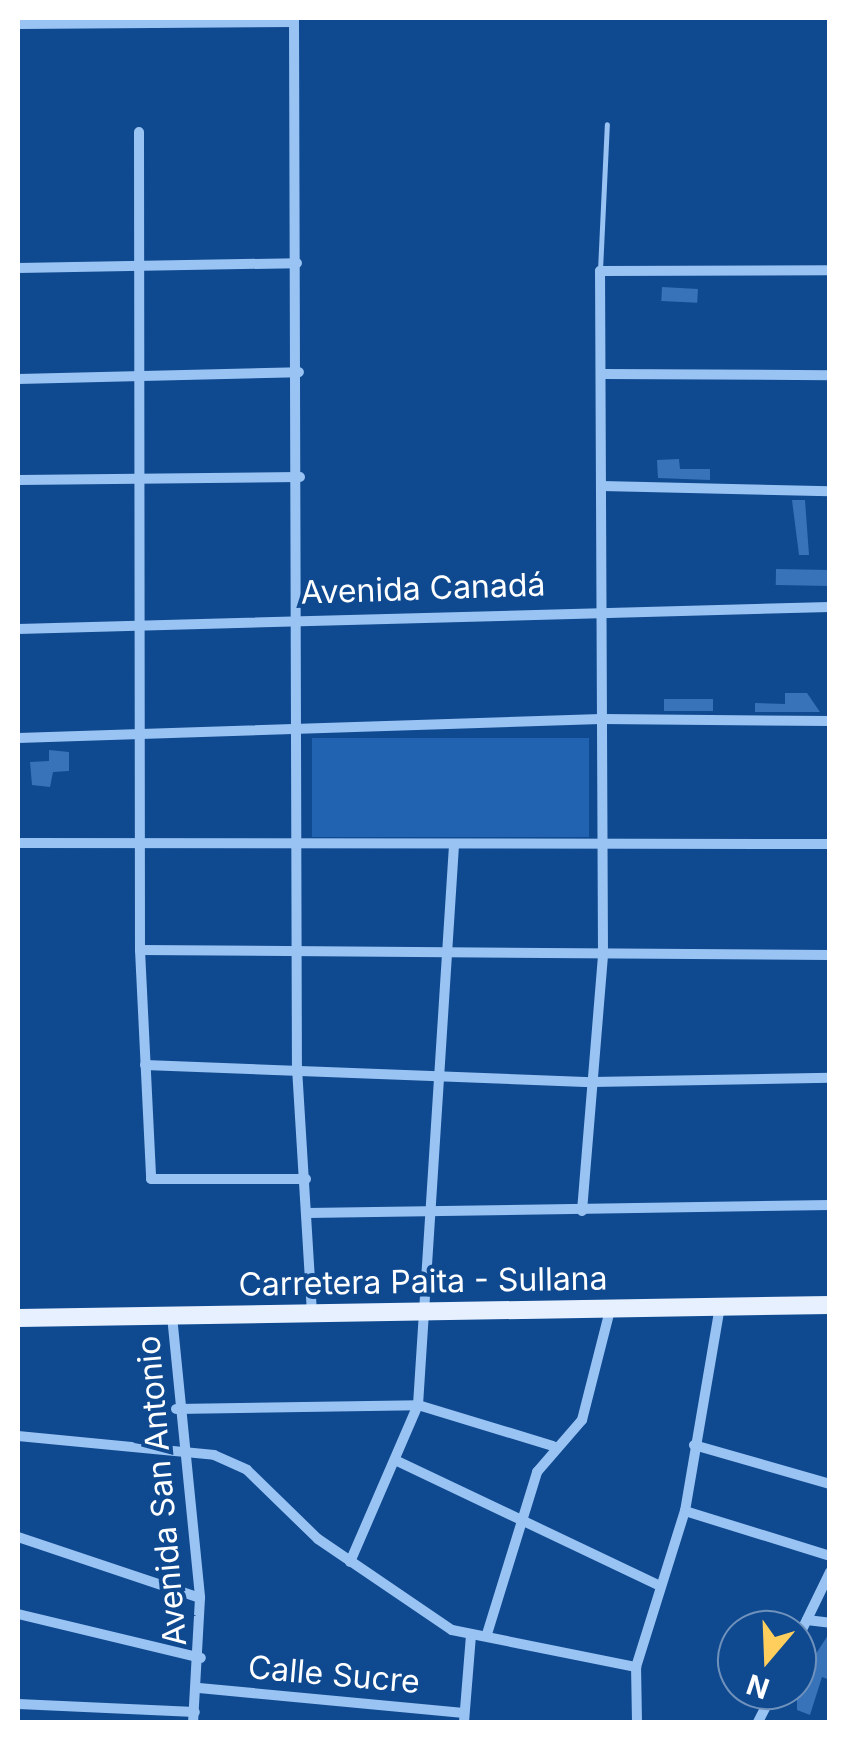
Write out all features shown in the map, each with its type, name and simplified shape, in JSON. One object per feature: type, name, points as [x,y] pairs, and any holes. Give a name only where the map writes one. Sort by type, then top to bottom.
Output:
[{"type":"main road","name":"Carretera Paita - Sullana","points":[[18,1318],[830,1304]]},
{"type":"street","points":[[18,24],[294,20],[302,617],[297,1068],[312,1313]]},
{"type":"street","points":[[139,132],[140,950],[151,1179],[306,1178]]},
{"type":"street","points":[[18,268],[298,263]]},
{"type":"street","points":[[582,1211],[603,954],[600,270],[830,270]]},
{"type":"street","points":[[18,379],[299,372]]},
{"type":"street","points":[[603,374],[830,374]]},
{"type":"street","points":[[18,480],[300,476]]},
{"type":"street","points":[[602,486],[830,492]]},
{"type":"street","name":"Avenida Canadá","points":[[18,629],[601,608],[830,607]]},
{"type":"street","points":[[18,738],[601,719],[830,721]]},
{"type":"street","points":[[18,843],[140,840],[454,846],[830,844]]},
{"type":"street","points":[[350,1562],[418,1404],[430,1312],[440,1076],[452,954],[454,846]]},
{"type":"street","points":[[140,950],[830,955]]},
{"type":"street","points":[[144,1065],[592,1082],[830,1078]]},
{"type":"street","points":[[306,1213],[434,1215],[830,1205]]},
{"type":"street","points":[[637,1722],[636,1667],[684,1511],[720,1307]]},
{"type":"street","points":[[487,1634],[520,1518],[553,1446],[582,1420],[610,1310]]},
{"type":"street","name":"Avenida San Antonio","points":[[172,1316],[176,1409],[200,1598],[201,1658],[194,1717]]},
{"type":"street","points":[[176,1409],[418,1404],[553,1446]]},
{"type":"street","points":[[18,1436],[181,1446],[248,1470],[350,1562],[452,1630],[636,1667]]},
{"type":"street","points":[[694,1445],[830,1484]]},
{"type":"street","points":[[394,1460],[660,1586]]},
{"type":"street","points":[[684,1511],[830,1556]]},
{"type":"street","points":[[18,1536],[200,1598]]},
{"type":"street","points":[[812,1610],[830,1572]]},
{"type":"street","points":[[18,1614],[201,1658]]},
{"type":"street","points":[[464,1718],[471,1635]]},
{"type":"street","name":"Calle Sucre","points":[[199,1688],[464,1718]]},
{"type":"street","points":[[18,1704],[194,1717]]},
{"type":"lane","points":[[600,270],[607,124]]},
{"type":"shaded area","points":[[312,738],[589,738],[589,837],[312,837]]},
{"type":"building","points":[[662,287],[698,289],[697,303],[661,301]]},
{"type":"building","points":[[679,459],[680,469],[710,469],[710,480],[658,478],[657,460]]},
{"type":"building","points":[[792,500],[805,500],[809,555],[799,555]]},
{"type":"building","points":[[776,569],[830,570],[830,586],[776,585]]},
{"type":"building","points":[[785,693],[807,693],[820,712],[755,712],[755,703],[785,704]]},
{"type":"building","points":[[664,699],[713,699],[713,711],[664,711]]},
{"type":"building","points":[[49,750],[69,752],[69,771],[53,772],[50,787],[32,785],[30,762],[49,761]]},
{"type":"building","points":[[830,1632],[830,1680],[822,1677],[817,1693],[817,1652]]}]
